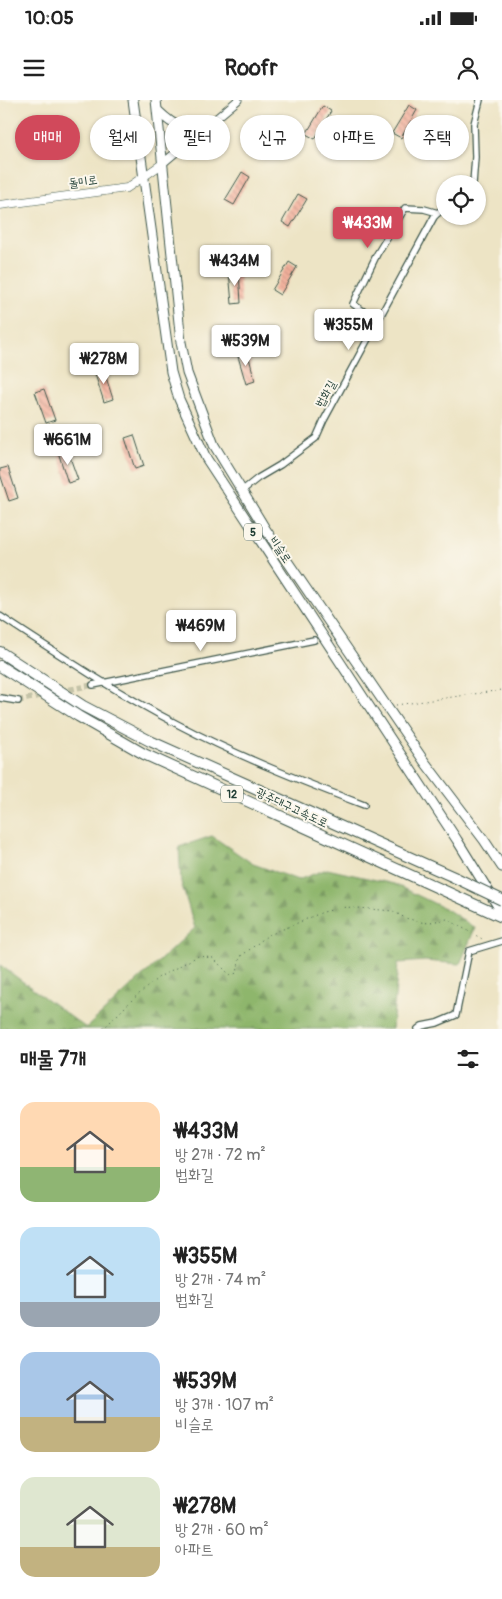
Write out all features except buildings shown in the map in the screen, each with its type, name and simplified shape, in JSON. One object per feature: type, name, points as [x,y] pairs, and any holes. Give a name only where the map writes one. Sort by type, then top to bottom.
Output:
[{"type":"highway","name":"광주대구고속도로","points":[[0,652],[83,706],[150,741],[502,900]]},
{"type":"highway","name":"광주대구고속도로","points":[[0,666],[78,716],[144,754],[502,918]]},
{"type":"main road","name":"비슬로","points":[[134,100],[171,372],[179,399],[206,458],[452,832],[502,913]]},
{"type":"main road","name":"비슬로","points":[[156,100],[181,342],[187,373],[214,445],[266,530],[386,706],[502,867]]},
{"type":"main road","points":[[158,110],[165,117]]},
{"type":"main road","name":"돌미로","points":[[0,205],[127,188],[162,164]]},
{"type":"street","points":[[220,115],[238,100]]},
{"type":"street","points":[[474,175],[474,124],[480,100]]},
{"type":"street","points":[[162,164],[167,160]]},
{"type":"street","points":[[378,321],[352,304],[377,254],[405,208],[424,209],[436,212]]},
{"type":"street","name":"법화길","points":[[243,490],[258,478],[280,466],[316,438],[436,215]]},
{"type":"street","points":[[0,616],[104,682],[179,725],[295,779],[364,806]]},
{"type":"street","points":[[93,685],[314,640]]},
{"type":"street","points":[[0,698],[18,700]]},
{"type":"street","points":[[418,1029],[456,1014],[469,951],[502,941]]},
{"type":"path","points":[[386,706],[502,690]]},
{"type":"path","points":[[104,1029],[132,1000],[159,977],[198,956],[213,958],[230,974],[237,973],[240,957],[268,936],[323,912],[346,906],[393,911],[405,918],[425,923],[447,919],[492,944]]},
{"type":"green space","points":[[212,836],[253,864],[298,880],[327,869],[394,884],[448,910],[475,928],[460,964],[425,961],[398,963],[392,1029],[0,1029],[0,965],[86,1028],[195,928],[181,882],[179,847]]},
{"type":"tunnel","points":[[61,691],[93,685]]},
{"type":"tunnel","points":[[18,701],[45,695]]}]
